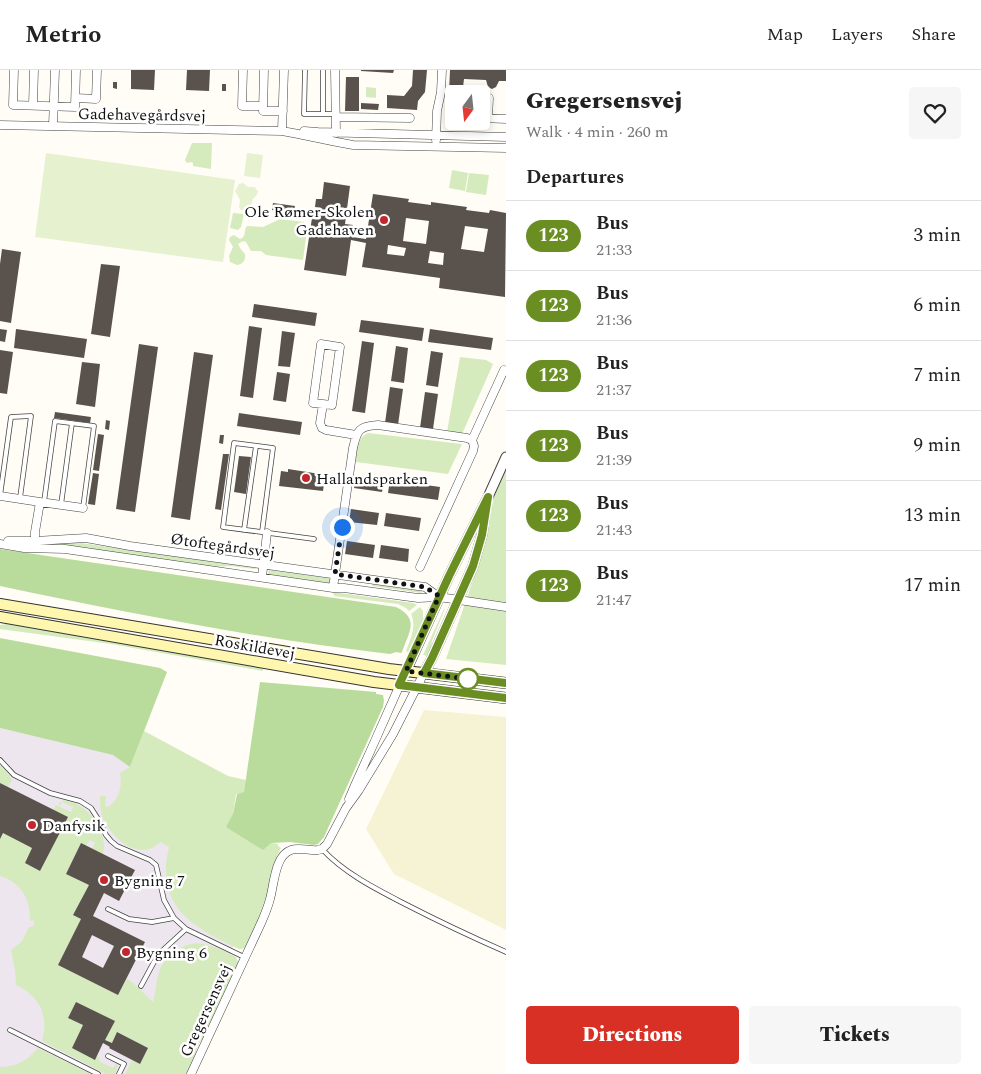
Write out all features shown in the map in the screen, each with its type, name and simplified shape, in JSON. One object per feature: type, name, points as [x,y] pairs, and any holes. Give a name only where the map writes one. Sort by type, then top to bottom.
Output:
[{"type":"main road","name":"Roskildevej","points":[[0,604],[406,671],[506,683]]},
{"type":"main road","name":"Roskildevej","points":[[0,617],[249,661],[399,685],[506,698]]},
{"type":"street","points":[[14,70],[13,105],[54,106],[75,106],[76,70]]},
{"type":"street","points":[[33,105],[34,70]]},
{"type":"street","points":[[53,126],[55,70]]},
{"type":"street","points":[[76,98],[96,99],[97,70]]},
{"type":"street","points":[[243,70],[242,106],[263,106]]},
{"type":"street","points":[[264,70],[263,111],[283,111]]},
{"type":"street","points":[[282,132],[284,70]]},
{"type":"street","points":[[335,70],[336,133]]},
{"type":"street","points":[[436,146],[436,111],[442,70]]},
{"type":"street","points":[[336,115],[410,118]]},
{"type":"street","points":[[490,118],[506,119]]},
{"type":"street","name":"Gadehavegårdsvej","points":[[0,125],[282,132],[352,145],[506,148]]},
{"type":"street","name":"Gadehavegårdsvej","points":[[282,132],[296,130],[336,133],[506,137]]},
{"type":"street","points":[[321,344],[340,347],[332,405],[323,404],[313,403],[321,344]]},
{"type":"street","points":[[420,567],[473,451],[472,440],[504,370]]},
{"type":"street","points":[[323,404],[320,423],[322,428],[356,435]]},
{"type":"street","points":[[333,588],[356,435],[368,426],[378,426],[472,440]]},
{"type":"street","points":[[346,808],[439,596],[506,457]]},
{"type":"street","points":[[0,496],[83,508]]},
{"type":"street","points":[[322,849],[385,747],[424,673],[473,566],[482,535],[488,497]]},
{"type":"street","points":[[35,545],[34,532],[42,502]]},
{"type":"street","points":[[262,577],[265,532]]},
{"type":"street","name":"Øtoftegårdsvej","points":[[0,544],[24,548],[86,538],[130,546],[425,587],[439,596]]},
{"type":"street","name":"Øtoftegårdsvej","points":[[0,540],[333,588],[421,598],[439,596],[506,607]]},
{"type":"street","name":"Gregersensvej","points":[[191,1074],[266,911],[277,868],[282,857],[291,850],[315,851],[322,849]]},
{"type":"lane","points":[[305,70],[304,114],[336,115]]},
{"type":"lane","points":[[323,114],[324,70]]},
{"type":"lane","points":[[0,496],[11,417],[31,416],[20,499]]},
{"type":"lane","points":[[42,502],[55,421],[94,426],[83,508]]},
{"type":"lane","points":[[60,505],[72,423]]},
{"type":"lane","points":[[265,532],[273,448],[234,443],[223,527],[314,540]]},
{"type":"lane","points":[[244,530],[256,446]]},
{"type":"lane","points":[[374,743],[385,747]]},
{"type":"lane","name":"Gregersensvej","points":[[0,760],[14,775],[50,793],[80,801],[91,808],[110,841],[117,846],[150,860],[156,865],[164,900],[174,918],[186,929],[245,958]]},
{"type":"lane","points":[[322,849],[333,860],[377,890],[451,928],[506,952]]},
{"type":"lane","points":[[108,909],[129,919],[152,922],[174,918]]},
{"type":"lane","points":[[141,986],[162,951],[186,929]]},
{"type":"lane","points":[[10,1030],[98,1074]]},
{"type":"lane","points":[[108,1056],[124,1064],[119,1074]]},
{"type":"shaded area","points":[[424,710],[506,717],[506,930],[394,874],[366,829]]},
{"type":"shaded area","points":[[0,728],[114,755],[188,808],[252,905],[175,1074],[0,1074]]},
{"type":"green space","points":[[366,87],[376,88],[376,98],[366,97]]},
{"type":"green space","points":[[192,143],[212,143],[211,169],[193,166],[191,162],[187,163],[185,160]]},
{"type":"green space","points":[[46,153],[235,180],[223,262],[35,237]]},
{"type":"green space","points":[[247,153],[263,155],[260,178],[244,176]]},
{"type":"green space","points":[[452,170],[468,173],[465,191],[449,188]]},
{"type":"green space","points":[[469,173],[489,175],[486,195],[466,192]]},
{"type":"green space","points":[[243,183],[248,187],[255,187],[258,192],[253,199],[252,207],[249,211],[241,210],[239,207],[240,200],[235,191],[239,184]]},
{"type":"green space","points":[[233,213],[244,214],[241,227],[238,230],[230,228]]},
{"type":"green space","points":[[280,219],[304,222],[303,229],[306,238],[303,260],[266,255],[261,251],[251,251],[246,242],[243,241],[238,244],[245,254],[244,261],[237,265],[230,262],[229,256],[233,247],[229,240],[230,237],[234,235],[240,239],[243,237],[247,226],[263,227]]},
{"type":"green space","points":[[460,357],[486,360],[493,364],[462,434],[447,432]]},
{"type":"green space","points":[[368,433],[462,444],[448,474],[356,462],[359,442]]},
{"type":"green space","points":[[506,467],[506,665],[446,659],[484,548],[492,502]]},
{"type":"green space","points":[[64,542],[257,568],[214,567],[45,544]]},
{"type":"green space","points":[[0,549],[396,607],[408,616],[411,626],[410,632],[402,652],[390,654],[243,633],[0,586]]},
{"type":"green space","points":[[269,570],[328,578],[331,582],[270,575],[268,574]]},
{"type":"green space","points":[[372,584],[422,591],[421,593],[372,586]]},
{"type":"green space","points":[[333,592],[417,605],[409,611],[398,604],[334,596]]},
{"type":"green space","points":[[420,607],[423,611],[423,620],[408,652],[406,651],[413,628],[411,614]]},
{"type":"green space","points":[[444,609],[431,648],[427,656],[423,655]]},
{"type":"green space","points":[[7,624],[247,664],[263,669],[263,671],[111,644],[0,629],[0,625]]},
{"type":"green space","points":[[0,638],[160,668],[167,672],[130,767],[113,755],[0,728]]},
{"type":"green space","points":[[260,682],[376,692],[376,694],[383,695],[383,707],[324,837],[318,844],[271,843],[263,850],[226,827],[233,814],[237,794],[244,792]]},
{"type":"green space","points":[[144,731],[228,776],[246,780],[244,793],[236,794],[233,814],[271,843],[278,844],[281,848],[275,861],[262,912],[246,947],[242,949],[225,942],[199,927],[178,908],[171,896],[167,882],[166,863],[169,847],[160,842],[152,848],[143,850],[126,845],[111,832],[102,816],[100,796],[106,796],[105,806],[108,807],[118,796],[121,783],[120,773],[130,767]]},
{"type":"green space","points":[[0,764],[12,780],[8,787],[0,783]]},
{"type":"green space","points":[[64,800],[78,805],[90,814],[102,833],[104,847],[103,854],[92,849],[95,843],[90,840],[86,846],[81,843],[66,874],[89,885],[73,915],[81,919],[58,965],[118,995],[127,979],[153,1002],[159,971],[166,959],[177,950],[192,944],[200,944],[222,950],[236,957],[238,965],[203,1040],[201,1040],[187,1074],[125,1074],[132,1060],[140,1064],[148,1048],[118,1032],[112,1043],[105,1040],[114,1021],[76,1002],[68,1018],[83,1025],[72,1048],[94,1059],[96,1056],[100,1058],[99,1061],[113,1068],[116,1064],[118,1065],[115,1074],[106,1074],[42,1041],[44,1023],[41,1008],[31,995],[16,985],[11,950],[22,941],[29,927],[33,927],[34,923],[33,920],[30,921],[29,906],[19,887],[0,876],[0,839],[3,833],[32,848],[25,863],[40,871],[68,817],[53,810],[56,805],[71,812],[73,808],[62,802],[60,806],[58,804]]},
{"type":"green space","points":[[38,1048],[91,1074],[0,1074],[0,1067],[11,1066],[21,1062]]},
{"type":"building","points":[[131,70],[155,70],[154,90],[131,89]]},
{"type":"building","points":[[187,70],[210,70],[209,91],[186,90]]},
{"type":"building","points":[[361,70],[394,70],[393,73]]},
{"type":"building","points":[[413,70],[427,70],[425,92],[418,101],[417,110],[387,108],[387,95],[404,96],[412,86]]},
{"type":"building","points":[[450,70],[506,70],[506,81],[499,81],[496,87],[492,89],[490,85],[487,85],[486,80],[464,79],[463,85],[449,85]]},
{"type":"building","points":[[346,77],[359,77],[359,111],[345,111]]},
{"type":"building","points":[[113,82],[117,82],[117,89],[113,88]]},
{"type":"building","points":[[222,84],[226,84],[226,91],[222,91]]},
{"type":"building","points":[[361,103],[379,104],[378,110],[361,109]]},
{"type":"building","points":[[324,182],[350,186],[345,224],[353,225],[352,237],[366,239],[373,194],[409,199],[408,202],[431,205],[431,202],[467,207],[466,210],[489,213],[490,210],[506,213],[505,297],[439,288],[440,278],[362,267],[366,243],[351,240],[346,276],[304,270],[312,218],[300,216],[301,210],[320,212],[320,208],[315,207],[316,199],[322,199]],"holes":[[[406,218],[429,221],[426,244],[403,241]],[[465,226],[488,229],[484,252],[461,249]],[[388,245],[406,248],[404,256],[387,254]],[[430,251],[444,253],[443,265],[428,263]]]},
{"type":"building","points":[[273,203],[295,206],[294,213],[272,210]]},
{"type":"building","points":[[2,249],[21,252],[11,323],[0,321],[0,264]]},
{"type":"building","points":[[101,264],[120,266],[110,337],[91,334]]},
{"type":"building","points":[[254,304],[317,313],[315,326],[252,317]]},
{"type":"building","points":[[361,320],[424,328],[422,341],[359,332]]},
{"type":"building","points":[[249,326],[262,328],[253,398],[240,396]]},
{"type":"building","points":[[0,329],[7,330],[5,342],[0,341]]},
{"type":"building","points":[[16,329],[87,339],[84,358],[14,348]]},
{"type":"building","points":[[430,329],[493,338],[491,350],[428,342]]},
{"type":"building","points":[[282,331],[295,333],[290,367],[278,366]]},
{"type":"building","points":[[362,341],[374,343],[365,413],[352,411]]},
{"type":"building","points":[[139,344],[158,347],[135,512],[116,509]]},
{"type":"building","points":[[396,346],[408,348],[404,383],[391,381]]},
{"type":"building","points":[[0,350],[13,352],[7,394],[0,393]]},
{"type":"building","points":[[431,351],[443,353],[438,387],[426,385]]},
{"type":"building","points":[[194,352],[213,355],[190,520],[171,517]]},
{"type":"building","points":[[82,362],[100,364],[95,407],[76,404]]},
{"type":"building","points":[[277,372],[290,374],[286,402],[273,400]]},
{"type":"building","points":[[390,387],[403,389],[398,425],[385,423]]},
{"type":"building","points":[[425,392],[438,394],[433,429],[420,428]]},
{"type":"building","points":[[55,412],[91,417],[90,423],[54,418]]},
{"type":"building","points":[[239,413],[302,422],[300,435],[237,426]]},
{"type":"building","points":[[106,420],[110,421],[109,430],[105,429]]},
{"type":"building","points":[[98,434],[104,435],[99,471],[93,470]]},
{"type":"building","points":[[220,435],[224,435],[223,444],[219,443]]},
{"type":"building","points":[[223,454],[229,454],[221,510],[215,509]]},
{"type":"building","points":[[239,456],[251,457],[246,494],[234,492]]},
{"type":"building","points":[[288,469],[320,474],[320,476],[325,477],[323,491],[279,486],[281,471],[288,472]]},
{"type":"building","points":[[93,473],[99,474],[95,505],[88,504]]},
{"type":"building","points":[[356,476],[384,480],[382,492],[354,488]]},
{"type":"building","points":[[390,480],[440,487],[438,500],[388,493]]},
{"type":"building","points":[[351,509],[379,513],[377,525],[349,522]]},
{"type":"building","points":[[386,513],[421,518],[419,531],[384,526]]},
{"type":"building","points":[[347,541],[375,545],[373,558],[345,554]]},
{"type":"building","points":[[381,545],[409,549],[408,562],[379,558]]},
{"type":"building","name":"Danfysik","points":[[0,783],[68,817],[40,871],[25,863],[32,848],[3,833],[0,839]]},
{"type":"building","points":[[81,843],[135,870],[119,901],[104,893],[93,916],[145,942],[118,995],[58,965],[81,919],[73,915],[89,885],[66,874]],"holes":[[[92,935],[114,946],[103,968],[82,957]]]},
{"type":"building","points":[[76,1002],[115,1021],[105,1040],[112,1043],[117,1032],[148,1048],[140,1064],[103,1043],[95,1060],[72,1048],[83,1025],[68,1018]]},
{"type":"bus line","name":"123","points":[[506,683],[424,673],[473,566],[482,535],[488,497],[399,685],[506,698]]},
{"type":"place","name":"Ole Rømer-Skolen Gadehaven","points":[[384,220]]},
{"type":"place","name":"Hallandsparken","points":[[306,478]]},
{"type":"place","name":"Danfysik","points":[[32,825]]},
{"type":"place","name":"Bygning 7","points":[[104,880]]},
{"type":"place","name":"Bygning 6","points":[[126,952]]},
{"type":"route","points":[[342,527],[335,574],[425,587],[439,596],[406,671],[468,679]]}]
